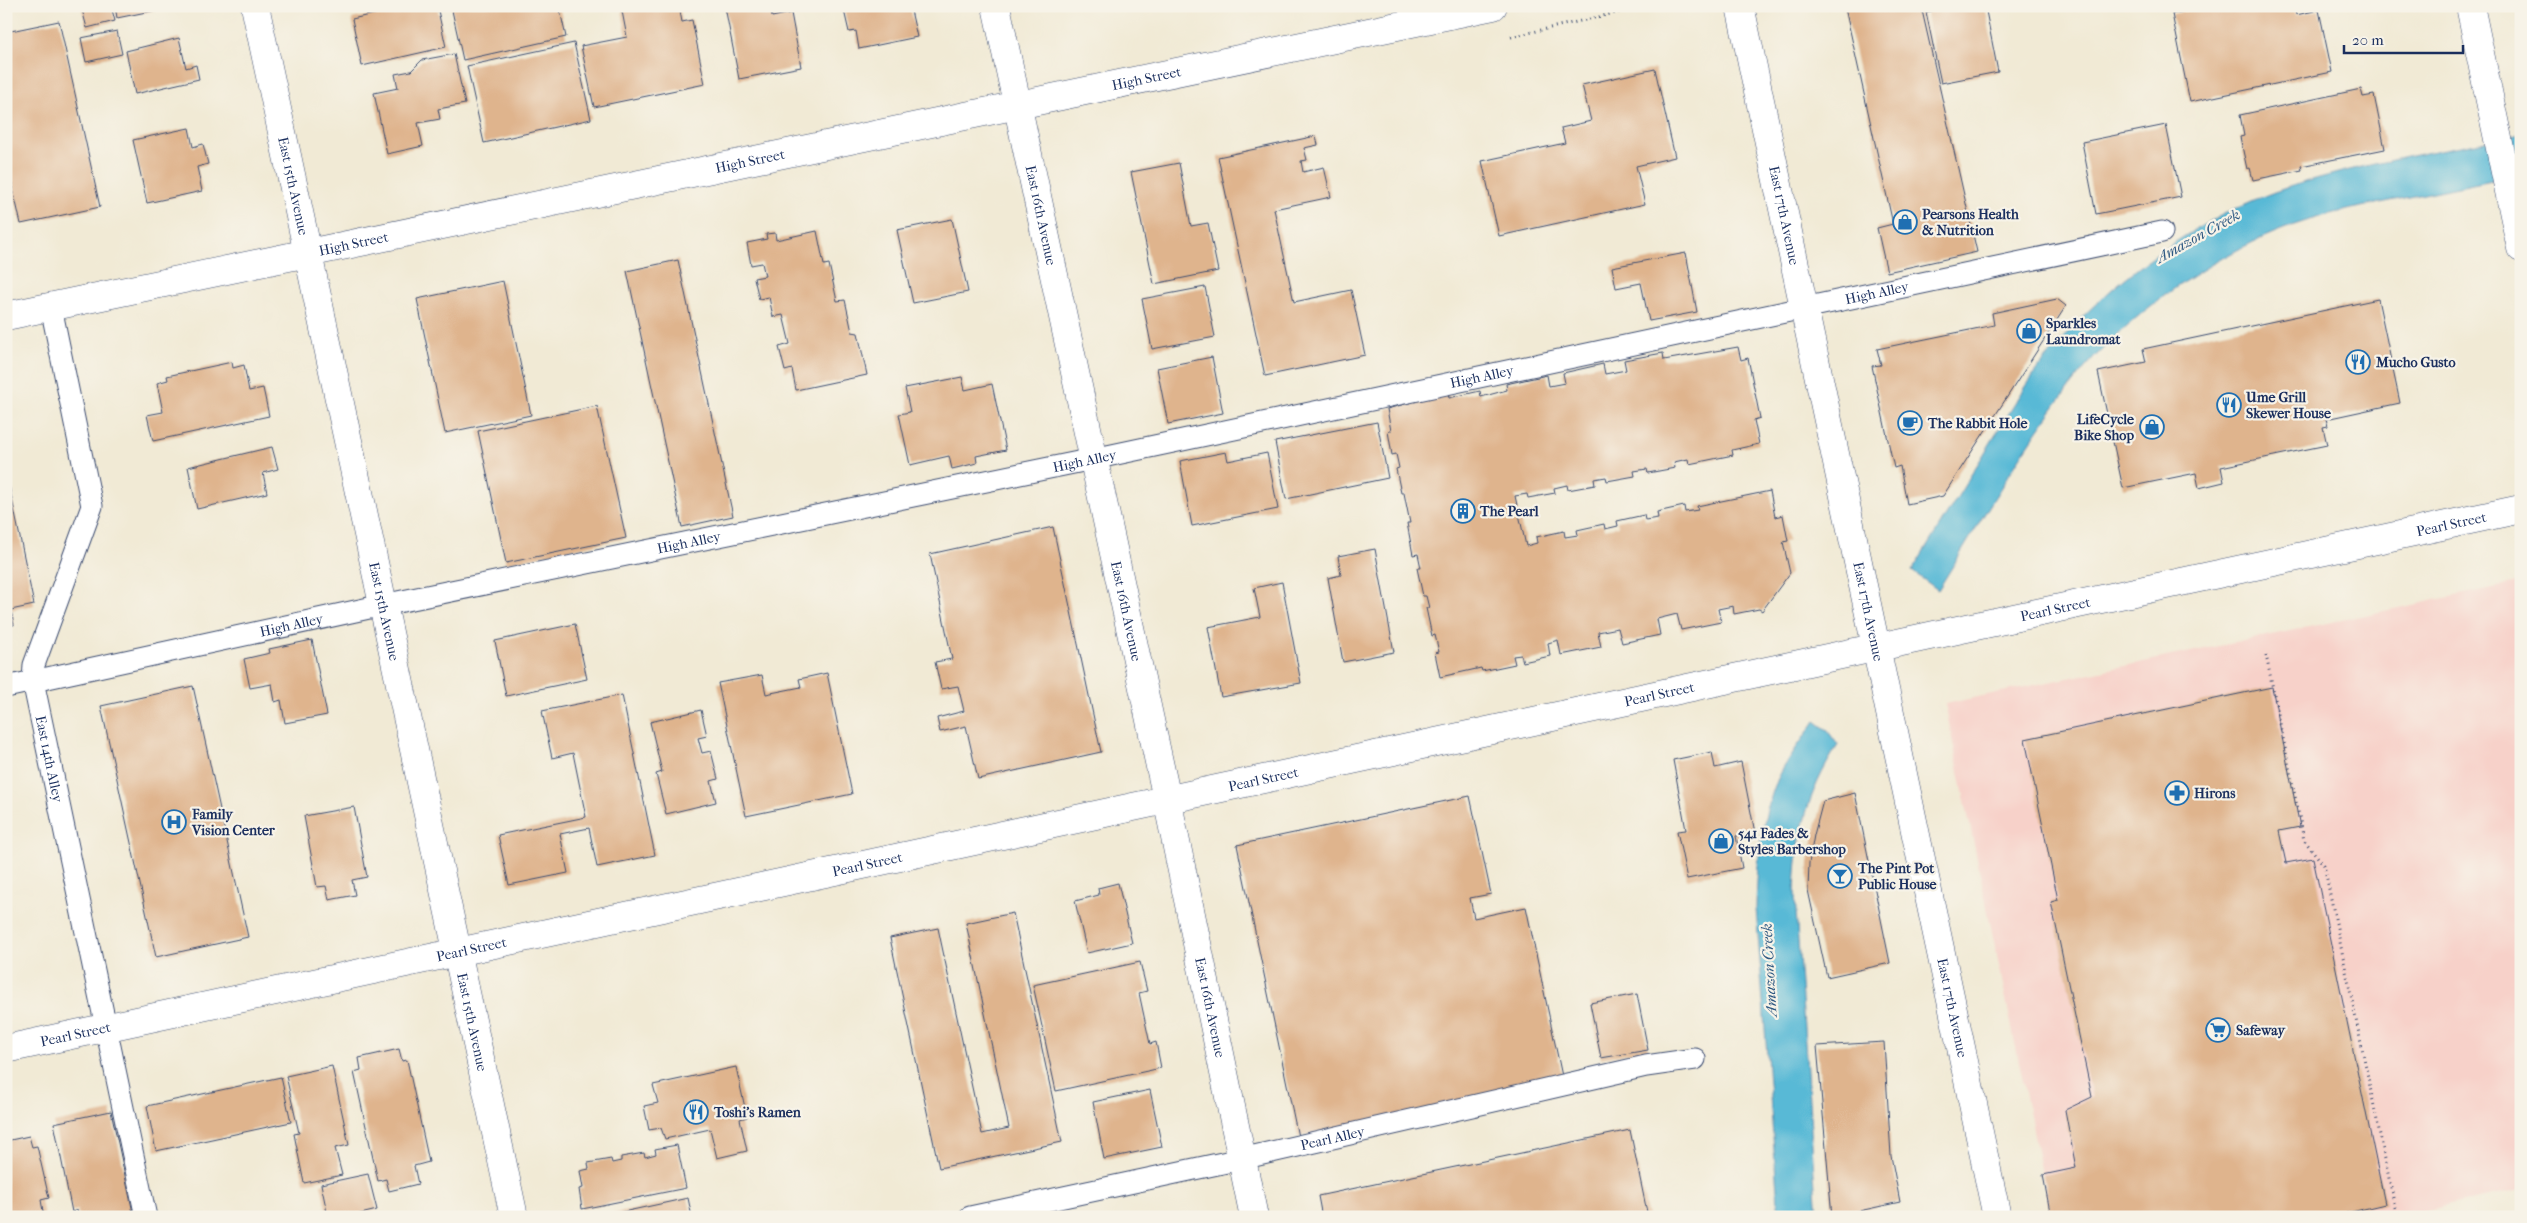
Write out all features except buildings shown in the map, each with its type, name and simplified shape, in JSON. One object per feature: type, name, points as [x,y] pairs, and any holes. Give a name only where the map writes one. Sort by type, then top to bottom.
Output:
[{"type":"street","name":"East 15th Avenue","points":[[255,6],[514,1217]]},
{"type":"street","name":"East 16th Avenue","points":[[996,6],[1016,106],[1167,799],[1254,1217]]},
{"type":"street","name":"High Street","points":[[6,316],[1493,6]]},
{"type":"street","name":"East 17th Avenue","points":[[1740,6],[1997,1217]]},
{"type":"street","points":[[2470,6],[2521,248]]},
{"type":"street","name":"Pearl Street","points":[[6,1049],[2521,509]]},
{"type":"lane","name":"High Alley","points":[[6,687],[384,605],[1093,459],[2162,232]]},
{"type":"lane","name":"East 14th Alley","points":[[51,307],[92,506],[34,665],[33,681],[146,1217]]},
{"type":"lane","name":"Pearl Alley","points":[[970,1217],[1242,1159],[1646,1066],[1695,1059]]},
{"type":"path","points":[[1637,8],[1646,6]]},
{"type":"path","points":[[2266,655],[2304,840],[2324,865],[2397,1217]]},
{"type":"shaded area","points":[[2521,582],[2521,1190],[2394,1217],[2051,1217],[1945,704]]},
{"type":"water","name":"Amazon Creek","points":[[2521,134],[2521,174],[2352,209],[2295,225],[2253,242],[2224,257],[2169,293],[2117,334],[2075,380],[2020,457],[1938,590],[1912,571],[2014,405],[2045,360],[2076,324],[2102,299],[2160,252],[2223,214],[2289,187],[2375,164]]},
{"type":"water","name":"Amazon Creek","points":[[1815,721],[1827,730],[1838,745],[1818,781],[1805,817],[1798,855],[1795,897],[1817,1217],[1779,1217],[1756,908],[1758,865],[1764,822],[1776,784],[1785,765]]},
{"type":"place","name":"Pearsons Health & Nutrition","points":[[1905,222]]},
{"type":"place","name":"Sparkles Laundromat","points":[[2029,331]]},
{"type":"place","name":"Mucho Gusto","points":[[2358,362]]},
{"type":"place","name":"Ume Grill Skewer House","points":[[2229,405]]},
{"type":"place","name":"The Rabbit Hole","points":[[1910,423]]},
{"type":"place","name":"LifeCycle Bike Shop","points":[[2152,427]]},
{"type":"place","name":"The Pearl","points":[[1463,511]]},
{"type":"place","name":"Hirons","points":[[2177,793]]},
{"type":"place","name":"Family Vision Center","points":[[174,822]]},
{"type":"place","name":"541 Fades & Styles Barbershop","points":[[1721,841]]},
{"type":"place","name":"The Pint Pot Public House","points":[[1840,876]]},
{"type":"place","name":"Safeway","points":[[2218,1030]]},
{"type":"place","name":"Toshi's Ramen","points":[[696,1112]]}]
